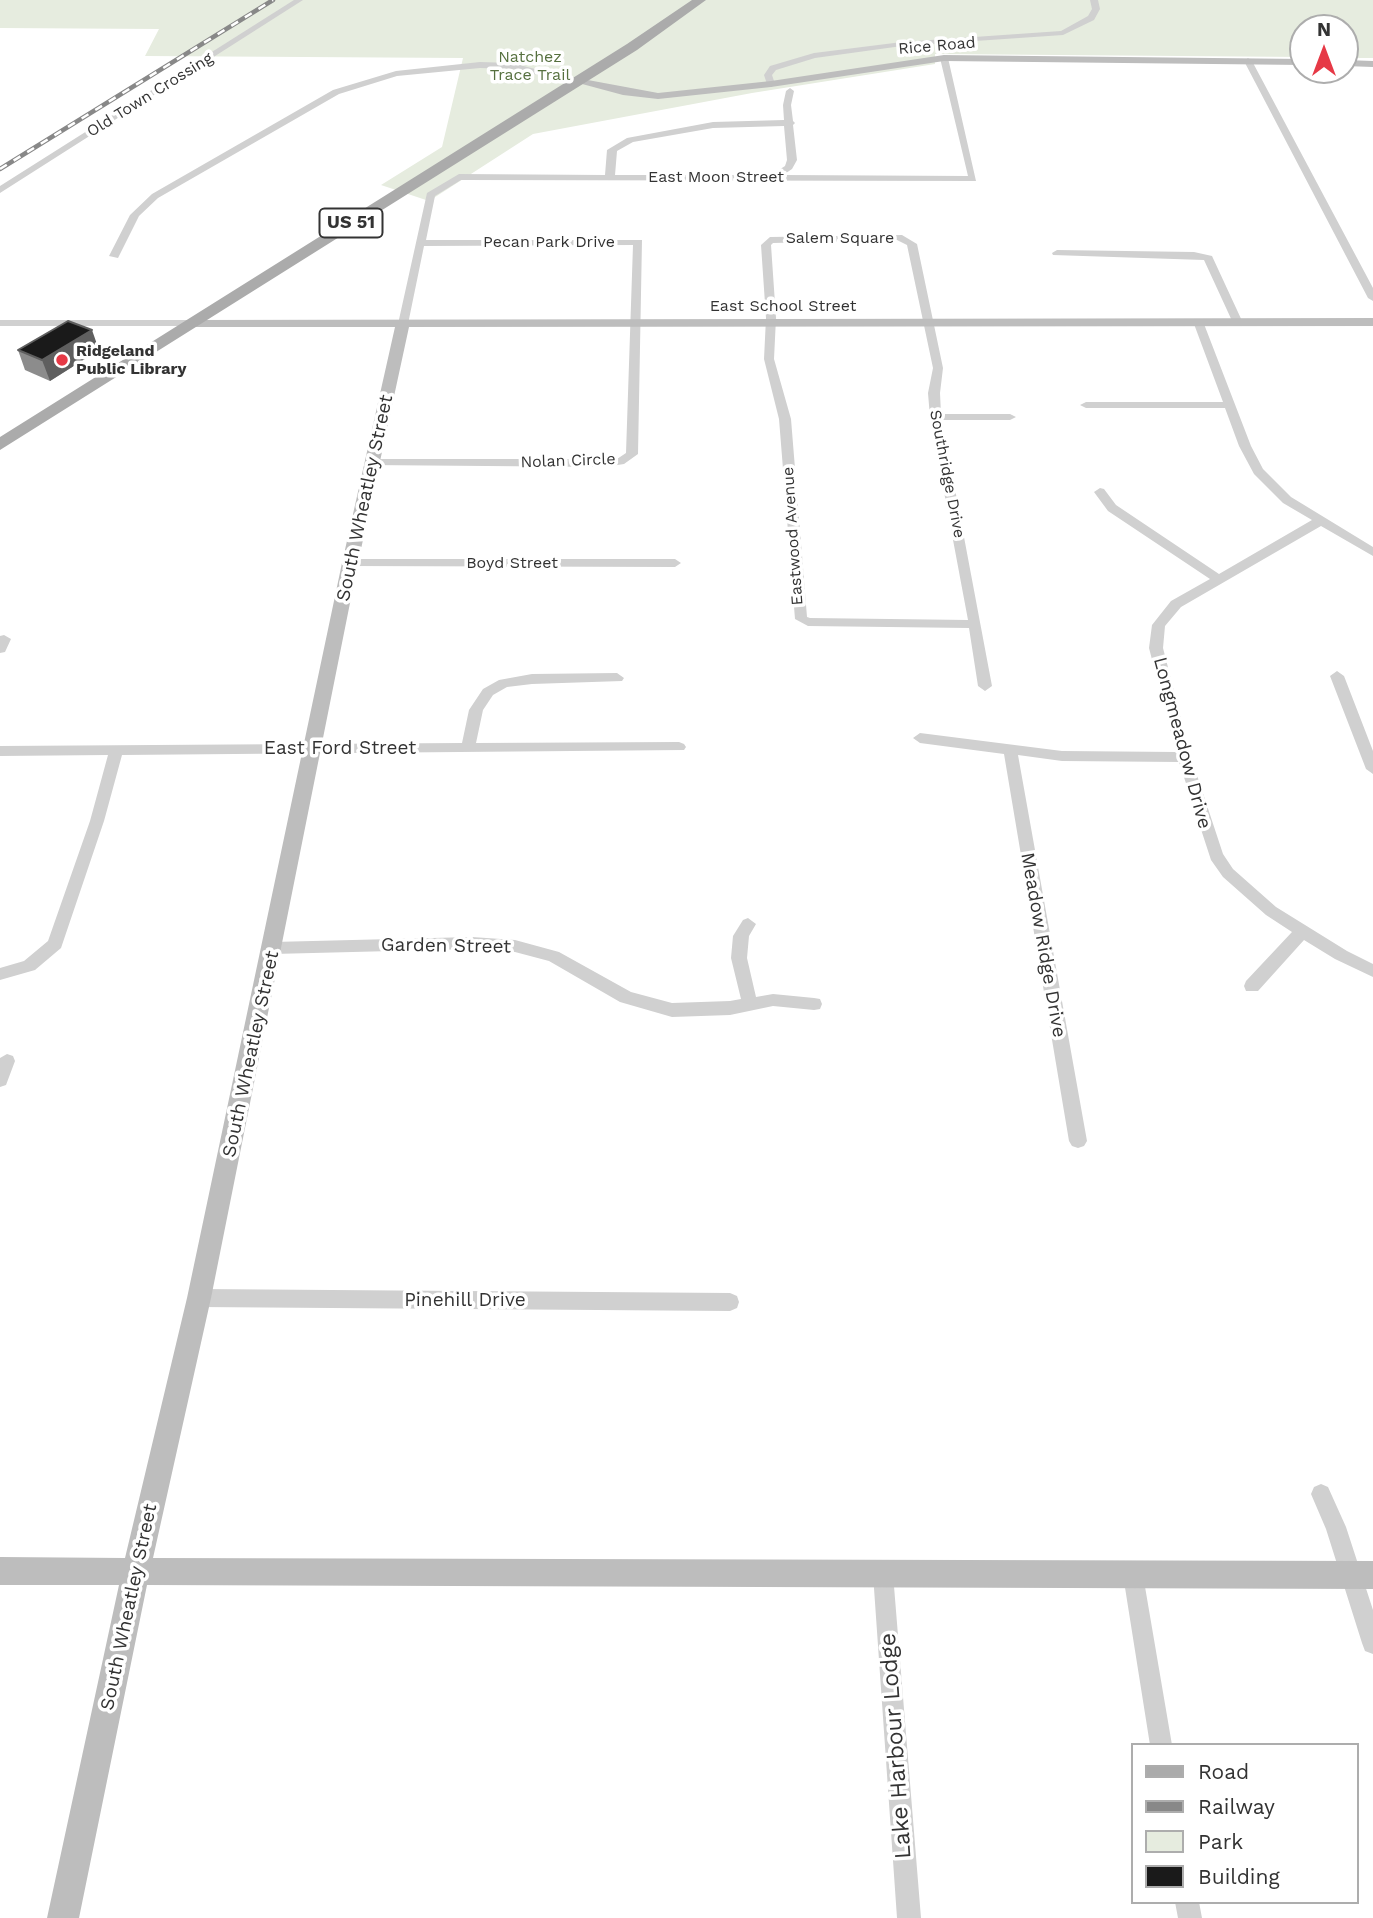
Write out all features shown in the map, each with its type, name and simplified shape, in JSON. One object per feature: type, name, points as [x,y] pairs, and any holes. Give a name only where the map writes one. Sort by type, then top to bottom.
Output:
[{"type":"main road","name":"US 51","points":[[0,445],[701,0]]},
{"type":"street","name":"Old Town Crossing","points":[[0,190],[299,0]]},
{"type":"street","points":[[771,84],[768,75],[772,68],[814,56],[902,44],[1063,33],[1091,18],[1096,9],[1094,0]]},
{"type":"street","name":"Rice Road","points":[[577,81],[623,92],[658,96],[771,84],[944,58],[1289,62]]},
{"type":"street","name":"East Moon Street","points":[[435,189],[459,177],[973,179],[944,58]]},
{"type":"street","points":[[1248,61],[1373,298]]},
{"type":"street","points":[[114,256],[135,215],[161,191],[311,104],[345,89],[396,74],[480,65],[512,66],[577,81]]},
{"type":"street","points":[[775,177],[789,167],[792,160],[791,123],[787,104],[790,91]]},
{"type":"street","points":[[610,177],[612,150],[629,140],[713,125],[791,123]]},
{"type":"street","name":"South Wheatley Street","points":[[62,1918],[136,1571],[200,1298],[350,564],[430,195],[435,189]]},
{"type":"street","name":"Salem Square","points":[[769,324],[766,245],[770,240],[899,237],[912,244],[929,324]]},
{"type":"street","name":"Pecan Park Drive","points":[[421,243],[638,242],[635,324]]},
{"type":"street","points":[[1057,253],[1194,255],[1208,258],[1238,323]]},
{"type":"street","name":"East School Street","points":[[192,323],[1373,322]]},
{"type":"street","points":[[0,323],[192,323]]},
{"type":"street","name":"Nolan Circle","points":[[372,463],[620,462],[632,454],[635,324]]},
{"type":"street","name":"Eastwood Avenue","points":[[769,324],[769,359],[785,419],[801,619],[808,622],[975,624]]},
{"type":"street","name":"Southridge Drive","points":[[929,324],[937,368],[934,393],[936,417],[975,624]]},
{"type":"street","points":[[1199,324],[1229,405],[1258,471],[1287,500],[1373,552]]},
{"type":"street","points":[[1086,405],[1229,405]]},
{"type":"street","points":[[936,417],[1010,417]]},
{"type":"street","points":[[1100,492],[1112,508],[1218,579]]},
{"type":"street","name":"Longmeadow Drive","points":[[1320,521],[1176,604],[1165,614],[1156,639],[1158,663],[1184,757],[1216,856],[1245,890],[1302,932],[1373,971]]},
{"type":"street","name":"Boyd Street","points":[[350,564],[675,563]]},
{"type":"street","points":[[975,624],[985,686]]},
{"type":"street","points":[[1337,676],[1373,769]]},
{"type":"street","points":[[468,748],[476,710],[488,692],[504,683],[532,679],[617,678]]},
{"type":"street","points":[[920,738],[1062,756],[1184,757]]},
{"type":"street","name":"East Ford Street","points":[[0,751],[679,747]]},
{"type":"street","points":[[0,974],[29,966],[44,957],[55,944],[97,821],[117,749]]},
{"type":"street","name":"Meadow Ridge Drive","points":[[1011,749],[1010,761],[1078,1140]]},
{"type":"street","points":[[748,924],[741,936],[739,958],[750,1004]]},
{"type":"street","points":[[1252,986],[1302,932]]},
{"type":"street","name":"Garden Street","points":[[273,947],[472,943],[515,946],[553,956],[626,997],[672,1010],[702,1011],[773,1000],[814,1004]]},
{"type":"street","points":[[0,1080],[7,1061]]},
{"type":"street","name":"Pinehill Drive","points":[[200,1298],[730,1302]]},
{"type":"street","points":[[1321,1494],[1362,1575],[1373,1643]]},
{"type":"street","points":[[0,1571],[1362,1575]]},
{"type":"street","name":"Lake Harbour Lodge","points":[[883,1574],[909,1918]]},
{"type":"street","points":[[1133,1575],[1161,1743]]},
{"type":"green space","name":"Natchez Trace Trail","points":[[0,0],[1373,0],[1373,58],[1359,58],[1359,14],[1289,14],[1289,57],[935,54],[935,64],[752,93],[533,134],[429,201],[381,185],[442,147],[463,58],[145,56],[159,29],[0,28]]},
{"type":"building","points":[[68,321],[92,330],[42,360],[18,350]]},
{"type":"railway","points":[[0,169],[273,0]]},
{"type":"place","name":"Ridgeland Public Library","points":[[62,360]]}]
